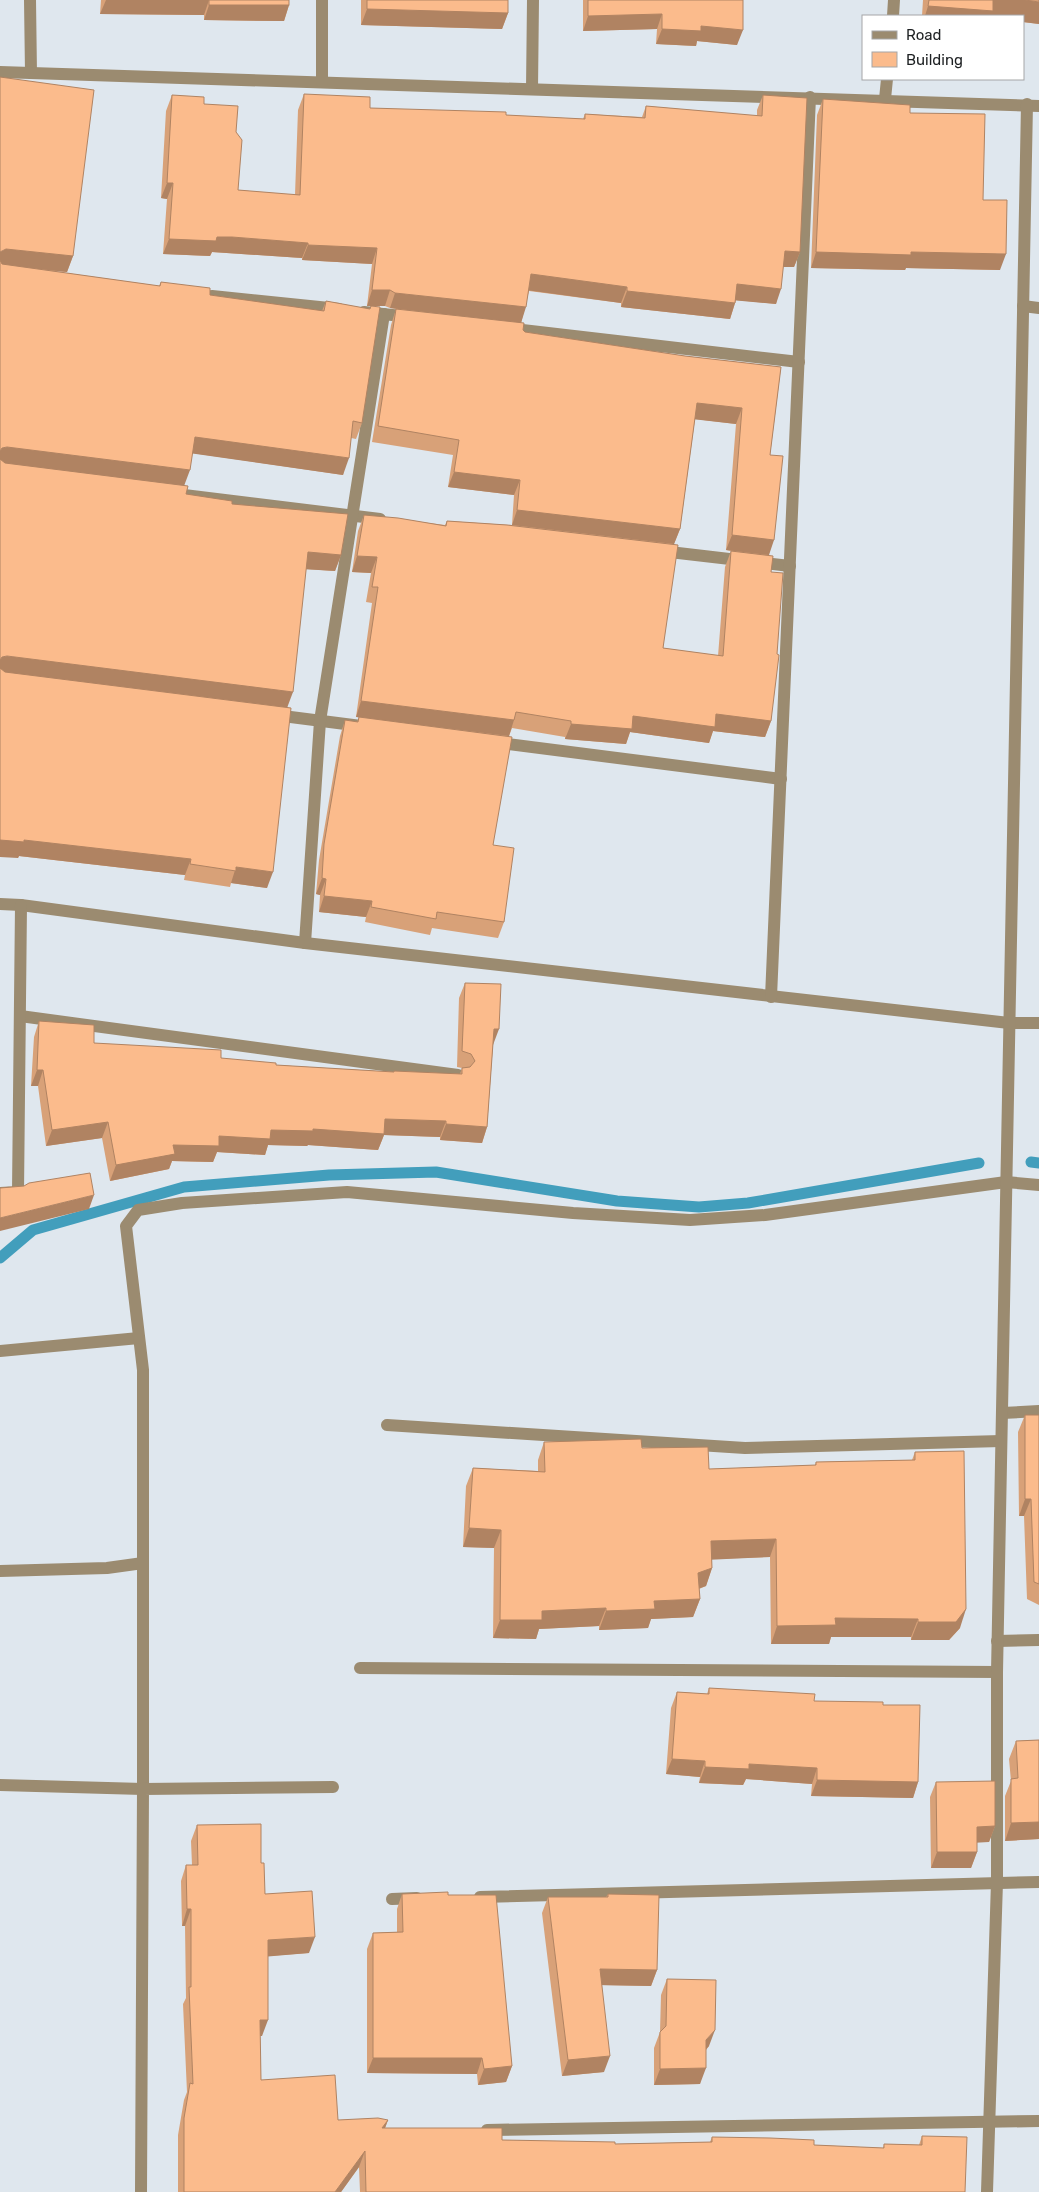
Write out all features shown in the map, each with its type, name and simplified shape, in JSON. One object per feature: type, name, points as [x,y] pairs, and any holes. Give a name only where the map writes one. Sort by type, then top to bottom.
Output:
[{"type":"street","points":[[30,0],[32,73]]},
{"type":"street","points":[[322,0],[322,82]]},
{"type":"street","points":[[532,0],[532,89]]},
{"type":"street","points":[[893,15],[894,0]]},
{"type":"street","points":[[0,72],[1033,105],[1023,306],[997,1672],[997,1882],[987,2192]]},
{"type":"street","points":[[885,100],[887,80]]},
{"type":"street","points":[[771,996],[810,97]]},
{"type":"street","points":[[197,294],[423,319]]},
{"type":"street","points":[[1023,306],[1039,308]]},
{"type":"street","points":[[305,943],[320,721],[384,314]]},
{"type":"street","points":[[492,327],[798,362]]},
{"type":"street","points":[[175,494],[390,520]]},
{"type":"street","points":[[644,549],[790,566]]},
{"type":"street","points":[[262,713],[375,728]]},
{"type":"street","points":[[479,741],[780,779]]},
{"type":"street","points":[[0,904],[21,904],[305,943],[1009,1023],[1039,1023]]},
{"type":"street","points":[[0,1193],[18,1192],[21,904]]},
{"type":"street","points":[[20,1016],[461,1076]]},
{"type":"street","points":[[140,2192],[143,1789],[142,1370],[126,1226],[138,1210],[182,1204],[347,1192],[573,1213],[690,1220],[765,1215],[1006,1182],[1039,1185]]},
{"type":"street","points":[[0,1351],[138,1338]]},
{"type":"street","points":[[1002,1413],[1039,1411]]},
{"type":"street","points":[[387,1425],[744,1448],[1002,1441]]},
{"type":"street","points":[[0,1571],[106,1568],[143,1563]]},
{"type":"street","points":[[998,1641],[1039,1640]]},
{"type":"street","points":[[360,1668],[997,1672]]},
{"type":"street","points":[[0,1785],[143,1789],[333,1787]]},
{"type":"street","points":[[472,1897],[1039,1882]]},
{"type":"street","points":[[392,1899],[432,1898]]},
{"type":"street","points":[[471,2130],[1039,2121]]},
{"type":"building","points":[[209,0],[289,0],[289,5],[209,5]]},
{"type":"building","points":[[367,0],[508,0],[508,13],[367,9]]},
{"type":"building","points":[[588,0],[743,0],[743,30],[701,26],[701,31],[662,29],[662,14],[588,16]]},
{"type":"building","points":[[929,0],[993,0],[993,11],[928,6]]},
{"type":"building","points":[[0,77],[94,90],[73,256],[6,249],[0,252]]},
{"type":"building","points":[[304,94],[370,97],[370,108],[506,112],[506,115],[585,119],[585,114],[645,118],[646,106],[762,116],[763,95],[807,98],[800,252],[785,251],[781,289],[737,284],[735,303],[627,291],[627,287],[531,274],[526,307],[395,293],[390,290],[372,290],[377,248],[308,245],[308,243],[232,237],[217,237],[216,241],[169,239],[173,183],[167,183],[172,95],[204,97],[204,104],[238,106],[236,132],[242,140],[238,190],[300,195]]},
{"type":"building","points":[[823,99],[910,105],[910,113],[985,114],[983,200],[1007,200],[1006,254],[911,252],[911,255],[816,252]]},
{"type":"building","points":[[0,260],[2,264],[160,286],[161,282],[210,288],[210,295],[324,311],[326,301],[370,309],[371,306],[380,307],[362,423],[353,421],[349,458],[195,437],[190,470],[7,447],[2,448],[0,451]]},
{"type":"building","points":[[396,309],[524,323],[523,330],[525,332],[685,356],[781,367],[770,455],[783,456],[774,540],[732,535],[742,408],[697,403],[680,529],[517,510],[520,480],[454,472],[459,440],[378,426]]},
{"type":"building","points":[[0,459],[5,463],[188,486],[186,494],[232,501],[232,504],[348,514],[341,555],[308,552],[293,692],[7,656],[2,657],[0,660]]},
{"type":"building","points":[[364,515],[398,518],[446,526],[447,521],[507,525],[678,545],[663,648],[723,656],[731,551],[773,556],[771,572],[783,573],[777,654],[779,655],[771,721],[716,714],[715,727],[633,716],[632,729],[571,724],[571,721],[516,712],[514,720],[361,701],[378,587],[372,587],[377,557],[357,556]]},
{"type":"building","points":[[0,668],[5,672],[291,708],[273,872],[236,867],[236,871],[190,864],[191,859],[24,840],[24,842],[0,840]]},
{"type":"building","points":[[359,717],[512,737],[493,845],[514,848],[504,922],[437,912],[436,919],[371,907],[372,901],[324,896],[326,879],[322,878],[324,844],[345,720],[358,722]]},
{"type":"building","points":[[465,983],[501,984],[499,1029],[494,1029],[487,1127],[446,1124],[446,1121],[385,1119],[384,1134],[313,1129],[313,1131],[271,1130],[270,1139],[219,1136],[219,1146],[173,1145],[175,1154],[116,1165],[108,1122],[52,1130],[43,1070],[37,1070],[39,1021],[94,1025],[94,1043],[221,1050],[221,1058],[276,1063],[276,1065],[462,1074],[462,1068],[470,1067],[475,1061],[471,1054],[462,1051]]},
{"type":"building","points":[[90,1173],[94,1195],[0,1218],[0,1188],[24,1186],[29,1183]]},
{"type":"building","points":[[1025,1415],[1039,1415],[1039,1584],[1034,1582],[1031,1499],[1025,1499]]},
{"type":"building","points":[[641,1439],[642,1448],[708,1447],[709,1469],[816,1465],[816,1462],[915,1460],[915,1452],[964,1451],[966,1609],[956,1622],[918,1622],[918,1619],[835,1618],[836,1625],[777,1626],[776,1539],[711,1541],[712,1568],[698,1573],[700,1599],[654,1601],[655,1609],[606,1611],[606,1608],[542,1611],[542,1620],[500,1620],[501,1530],[469,1528],[473,1468],[545,1472],[544,1442]]},
{"type":"building","points":[[709,1688],[815,1694],[814,1701],[883,1702],[883,1705],[920,1705],[918,1782],[817,1780],[817,1768],[749,1764],[749,1769],[705,1767],[705,1761],[672,1759],[677,1692],[709,1694]]},
{"type":"building","points":[[1039,1740],[1039,1822],[1011,1823],[1011,1779],[1018,1778],[1016,1741]]},
{"type":"building","points":[[995,1781],[995,1826],[977,1827],[977,1852],[937,1852],[936,1782]]},
{"type":"building","points":[[261,1824],[261,1863],[264,1863],[265,1894],[312,1891],[315,1937],[268,1940],[268,2020],[260,2020],[261,2080],[335,2075],[338,2120],[378,2118],[388,2120],[382,2128],[502,2128],[502,2140],[615,2142],[615,2144],[712,2142],[712,2137],[770,2138],[814,2140],[814,2145],[884,2148],[884,2144],[922,2145],[922,2136],[967,2137],[965,2192],[366,2192],[365,2151],[335,2192],[184,2192],[184,2118],[190,2083],[193,2084],[189,1987],[191,1987],[191,1909],[187,1909],[186,1865],[198,1865],[197,1825]]},
{"type":"building","points":[[448,1892],[448,1895],[496,1895],[512,2066],[484,2069],[482,2058],[373,2058],[373,1933],[403,1932],[402,1894]]},
{"type":"building","points":[[608,1894],[659,1895],[657,1970],[600,1969],[610,2056],[568,2060],[548,1897],[608,1897]]},
{"type":"building","points":[[667,1979],[716,1980],[715,2030],[706,2040],[706,2068],[660,2069],[660,2032],[666,2026]]},
{"type":"waterway","points":[[1031,1162],[1039,1163]]},
{"type":"waterway","points":[[0,1258],[33,1230],[184,1187],[329,1175],[436,1172],[617,1201],[699,1207],[748,1203],[979,1163]]}]
